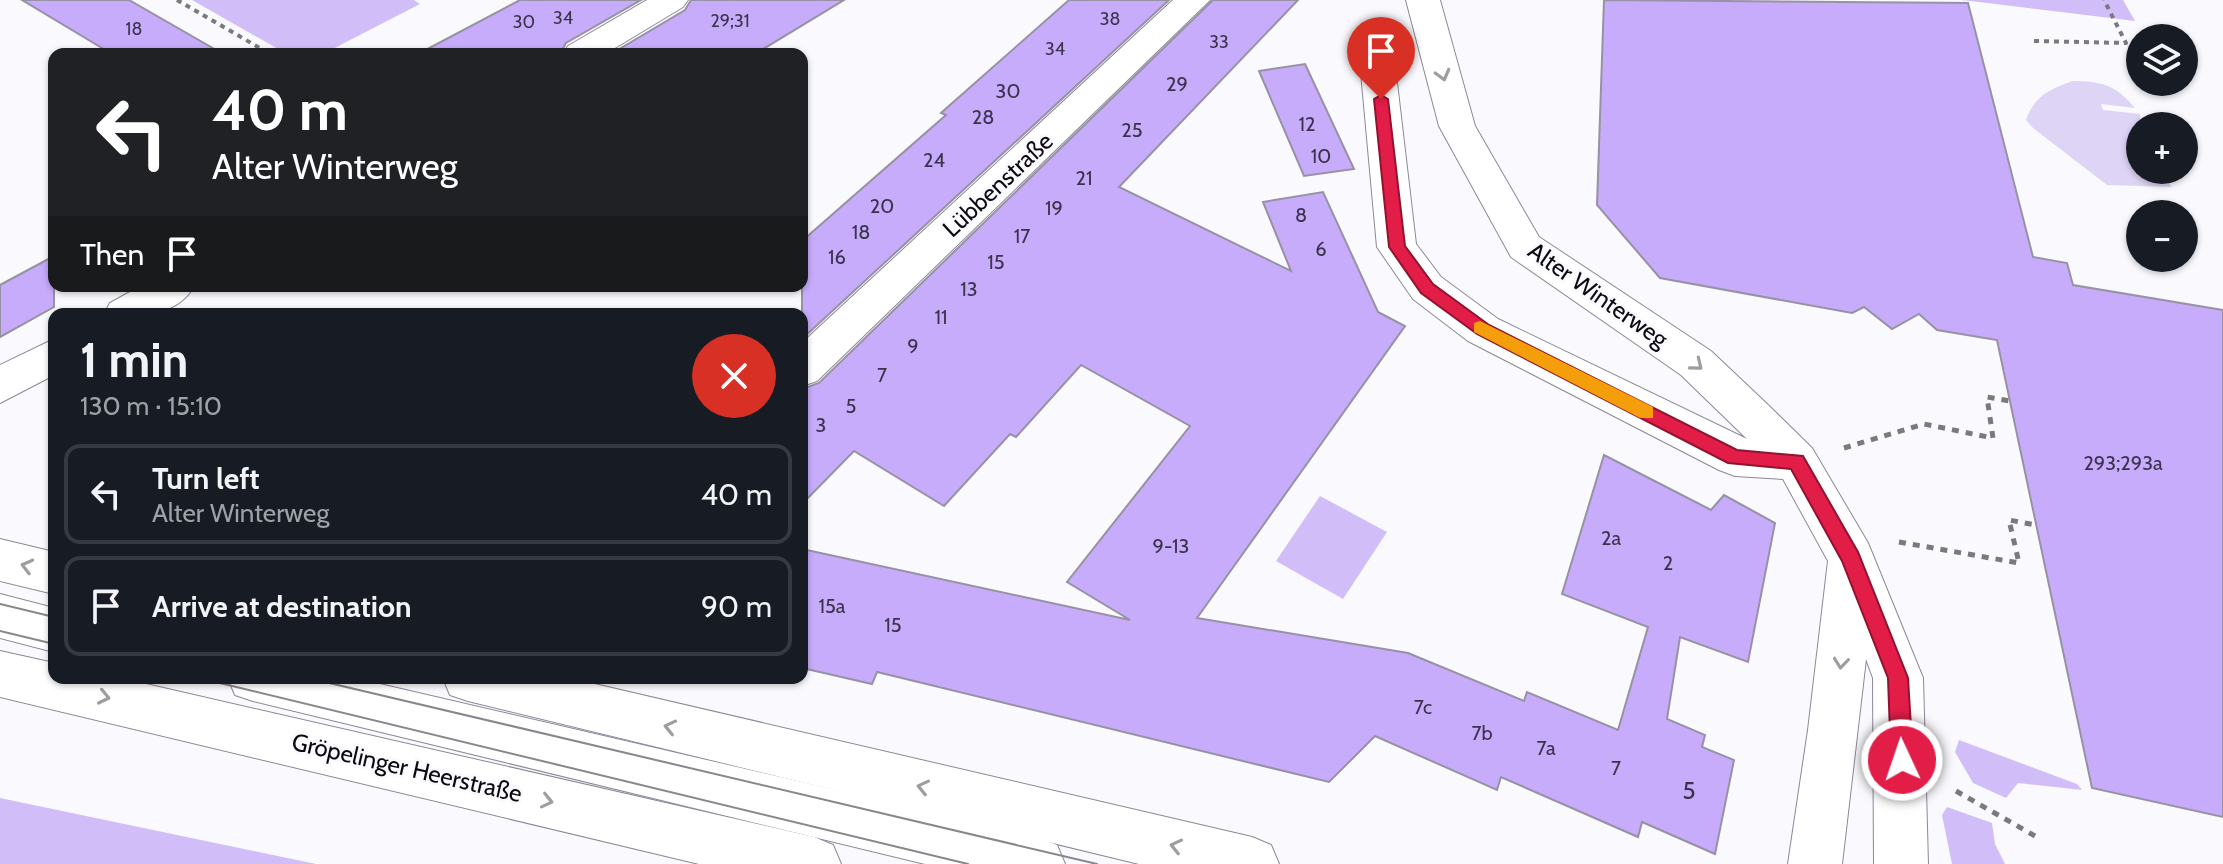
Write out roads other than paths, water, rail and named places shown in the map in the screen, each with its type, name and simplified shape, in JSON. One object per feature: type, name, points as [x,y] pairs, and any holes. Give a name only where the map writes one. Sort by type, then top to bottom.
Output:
[{"type":"street","points":[[590,48],[671,0]]},
{"type":"street","name":"Lübbenstraße","points":[[808,363],[1193,0]]},
{"type":"street","name":"Alter Winterweg","points":[[1423,0],[1457,126],[1525,247],[1696,363],[1796,461],[1844,547],[1898,678],[1902,760],[1901,864]]},
{"type":"street","points":[[1375,40],[1397,247],[1427,288],[1483,330],[1735,457],[1796,461]]},
{"type":"street","points":[[136,308],[164,292]]},
{"type":"street","points":[[0,386],[48,358]]},
{"type":"street","points":[[1815,864],[1834,730],[1844,547]]},
{"type":"street","points":[[0,560],[48,572]]},
{"type":"street","points":[[0,616],[48,628]]},
{"type":"street","name":"Gröpelinger Heerstraße","points":[[0,674],[814,864]]},
{"type":"street","points":[[278,684],[1038,864]]},
{"type":"street","points":[[519,684],[544,687],[1252,864]]},
{"type":"tram line","points":[[0,604],[48,616]]},
{"type":"tram line","points":[[0,631],[48,643]]},
{"type":"tram line","points":[[224,684],[968,864]]},
{"type":"tram line","points":[[333,684],[1097,864]]}]
